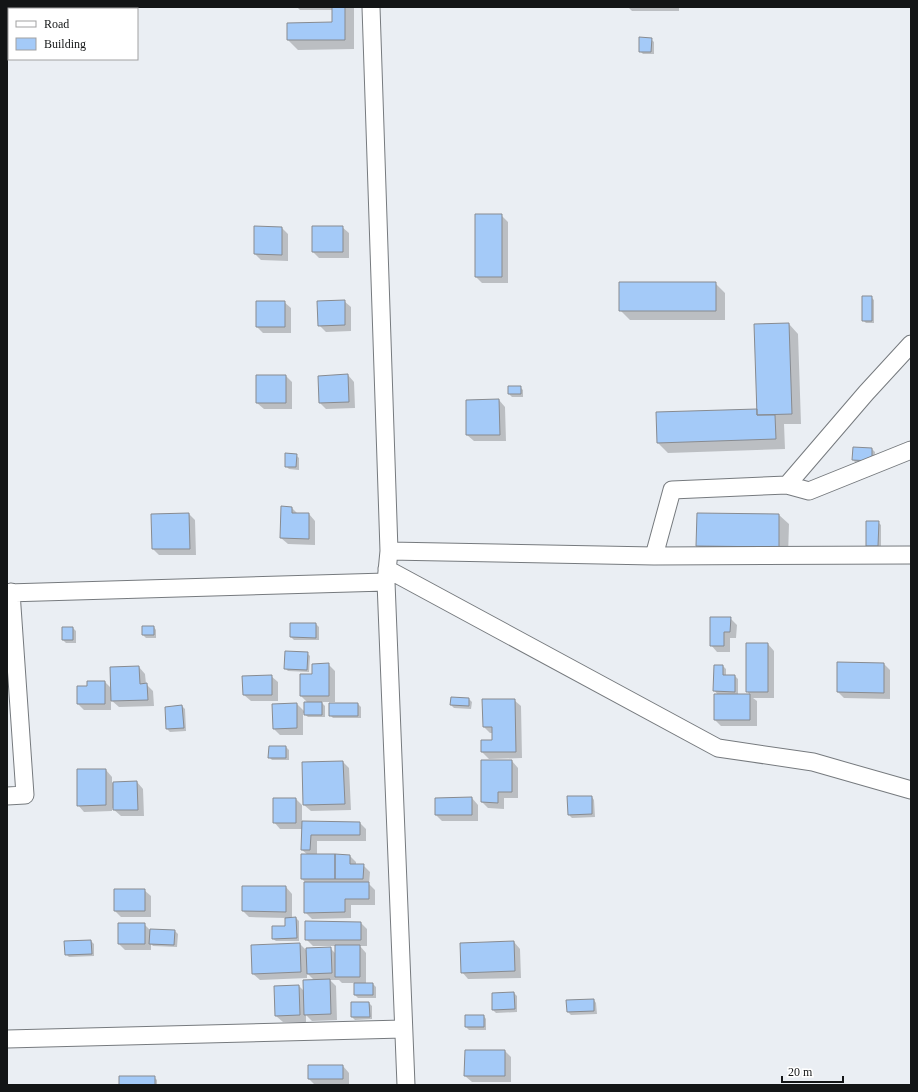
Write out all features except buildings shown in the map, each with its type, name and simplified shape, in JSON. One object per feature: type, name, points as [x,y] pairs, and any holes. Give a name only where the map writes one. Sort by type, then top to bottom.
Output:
[{"type":"street","points":[[371,7],[389,551],[387,576],[406,1085]]},
{"type":"street","points":[[787,485],[866,393],[911,344]]},
{"type":"street","points":[[654,556],[672,490],[787,485],[809,490],[911,450]]},
{"type":"street","points":[[389,551],[654,556],[911,555]]},
{"type":"street","points":[[7,796],[25,795],[9,592],[387,576],[718,748],[813,762],[911,790]]},
{"type":"street","points":[[7,1039],[403,1029]]}]
